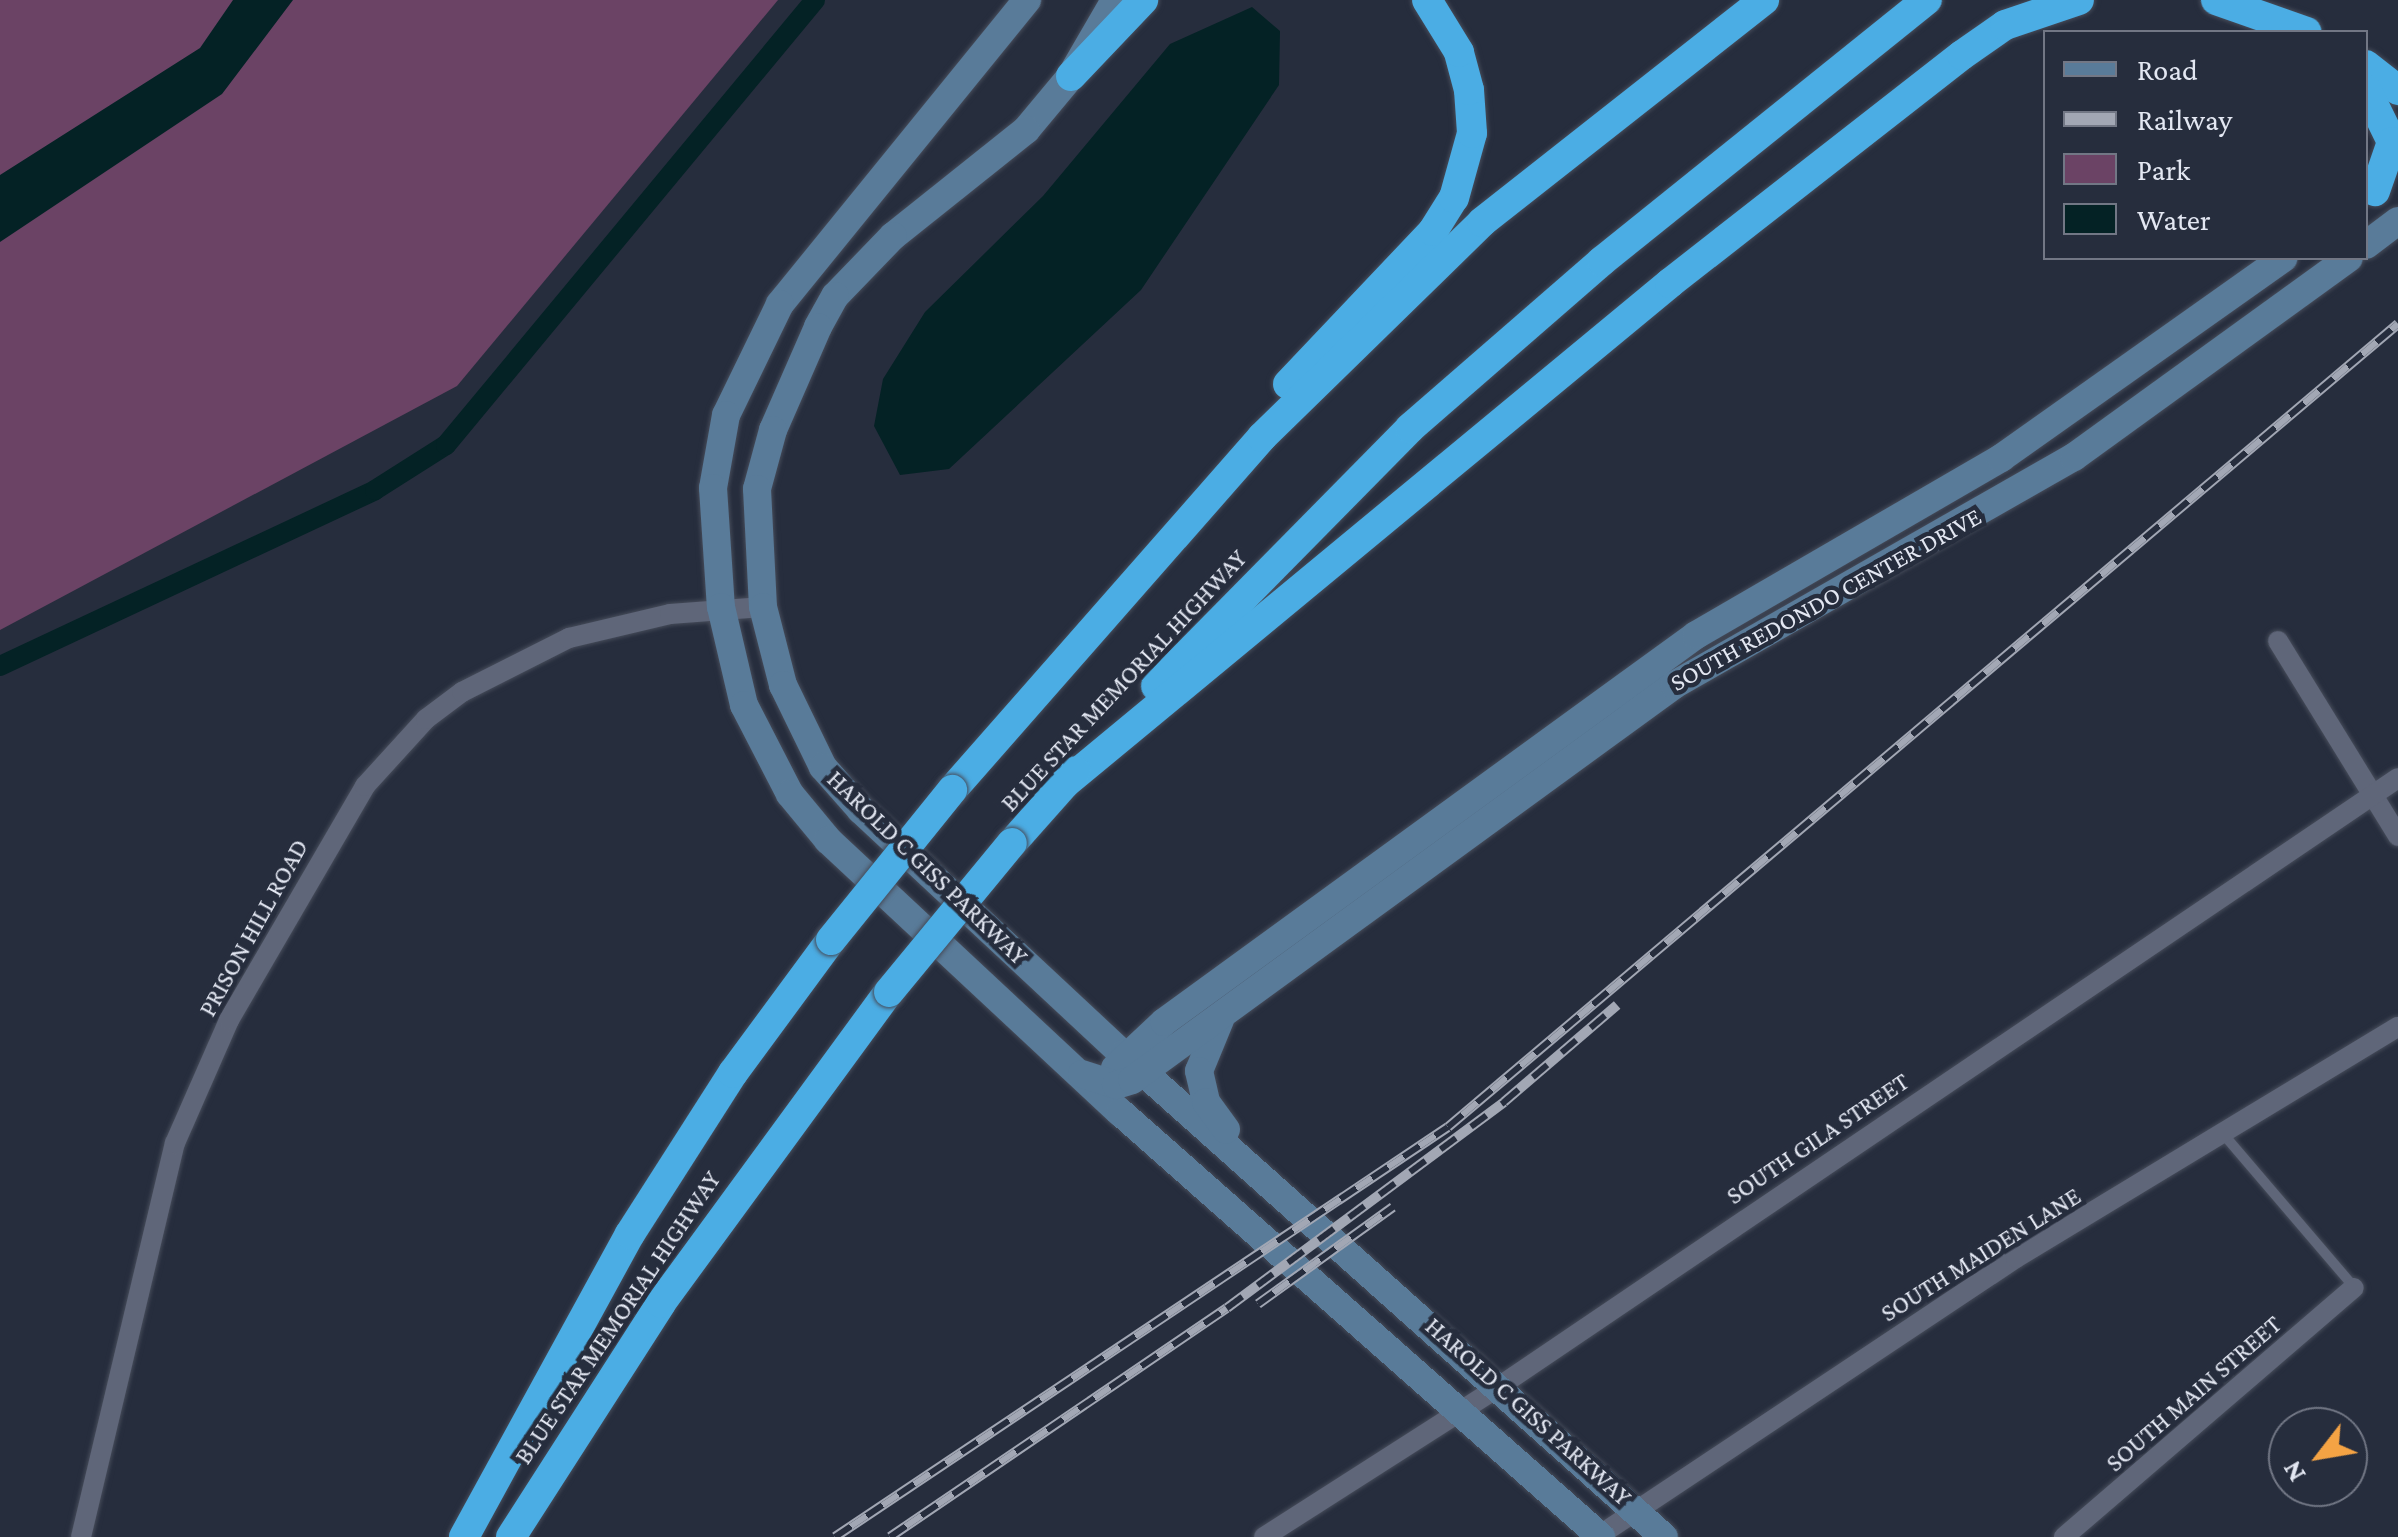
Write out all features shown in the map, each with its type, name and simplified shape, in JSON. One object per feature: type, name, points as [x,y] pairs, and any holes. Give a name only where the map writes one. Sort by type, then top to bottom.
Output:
[{"type":"highway","points":[[1070,76],[1144,0]]},
{"type":"highway","points":[[1016,713],[1094,594],[1433,231],[1454,198],[1472,133],[1470,90],[1459,52],[1427,0]]},
{"type":"highway","name":"BLUE STAR MEMORIAL HIGHWAY","points":[[464,1537],[640,1218],[733,1073],[831,940],[1016,713],[1262,437],[1482,222],[1764,0]]},
{"type":"highway","name":"BLUE STAR MEMORIAL HIGHWAY","points":[[511,1537],[661,1302],[888,992],[1062,785],[1410,428],[1602,261],[1927,0]]},
{"type":"highway","points":[[1842,68],[1942,0]]},
{"type":"highway","points":[[1062,785],[1670,283],[1962,54],[2005,25],[2080,0]]},
{"type":"highway","points":[[2216,0],[2304,30]]},
{"type":"highway","points":[[2368,67],[2398,90]]},
{"type":"highway","points":[[2368,93],[2392,142],[2380,187]]},
{"type":"main road","name":"HAROLD C GISS PARKWAY","points":[[1027,0],[780,304],[726,415],[713,488],[721,606],[744,705],[790,794],[841,852],[1120,1112],[1599,1536]]},
{"type":"main road","name":"HAROLD C GISS PARKWAY","points":[[1115,0],[1070,76],[1026,130],[893,236],[835,296],[773,430],[757,489],[763,607],[783,685],[823,767],[1133,1063],[1500,1386],[1664,1537]]},
{"type":"main road","points":[[2368,244],[2398,221]]},
{"type":"main road","name":"SOUTH REDONDO CENTER DRIVE","points":[[1111,1084],[1133,1063],[1164,1022],[1696,635],[2002,458],[2280,260]]},
{"type":"main road","name":"SOUTH REDONDO CENTER DRIVE","points":[[1133,1063],[1226,1011],[1674,685],[2074,457],[2346,260]]},
{"type":"main road","points":[[1226,1011],[1203,1053],[1201,1087],[1252,1168]]},
{"type":"main road","points":[[1079,1013],[1131,1026],[1164,1022]]},
{"type":"main road","points":[[1073,1069],[1111,1084],[1120,1112]]},
{"type":"street","name":"PRISON HILL ROAD","points":[[81,1537],[175,1142],[230,1020],[365,786],[426,719],[508,666],[569,638],[721,606],[763,607]]},
{"type":"street","points":[[2278,641],[2398,836]]},
{"type":"street","name":"SOUTH GILA STREET","points":[[1264,1537],[1500,1386],[2398,778]]},
{"type":"street","name":"SOUTH MAIDEN LANE","points":[[1599,1536],[2016,1258],[2225,1136],[2398,1026]]},
{"type":"street","name":"SOUTH MAIN STREET","points":[[2064,1537],[2354,1288]]},
{"type":"lane","points":[[2225,1136],[2354,1288]]},
{"type":"green space","points":[[0,0],[778,0],[457,386],[0,630]]},
{"type":"water","points":[[233,0],[293,0],[222,94],[0,242],[0,175],[200,48]]},
{"type":"water","points":[[1252,7],[1280,31],[1279,85],[1141,290],[949,469],[900,475],[874,426],[883,379],[925,312],[1043,196],[1170,44]]},
{"type":"waterway","points":[[0,666],[375,490],[446,445],[815,0]]},
{"type":"railway","points":[[835,1537],[1448,1127],[2398,324]]},
{"type":"railway","points":[[890,1537],[1227,1308],[1504,1102],[1617,1005]]},
{"type":"railway","points":[[1258,1304],[1393,1207]]}]
